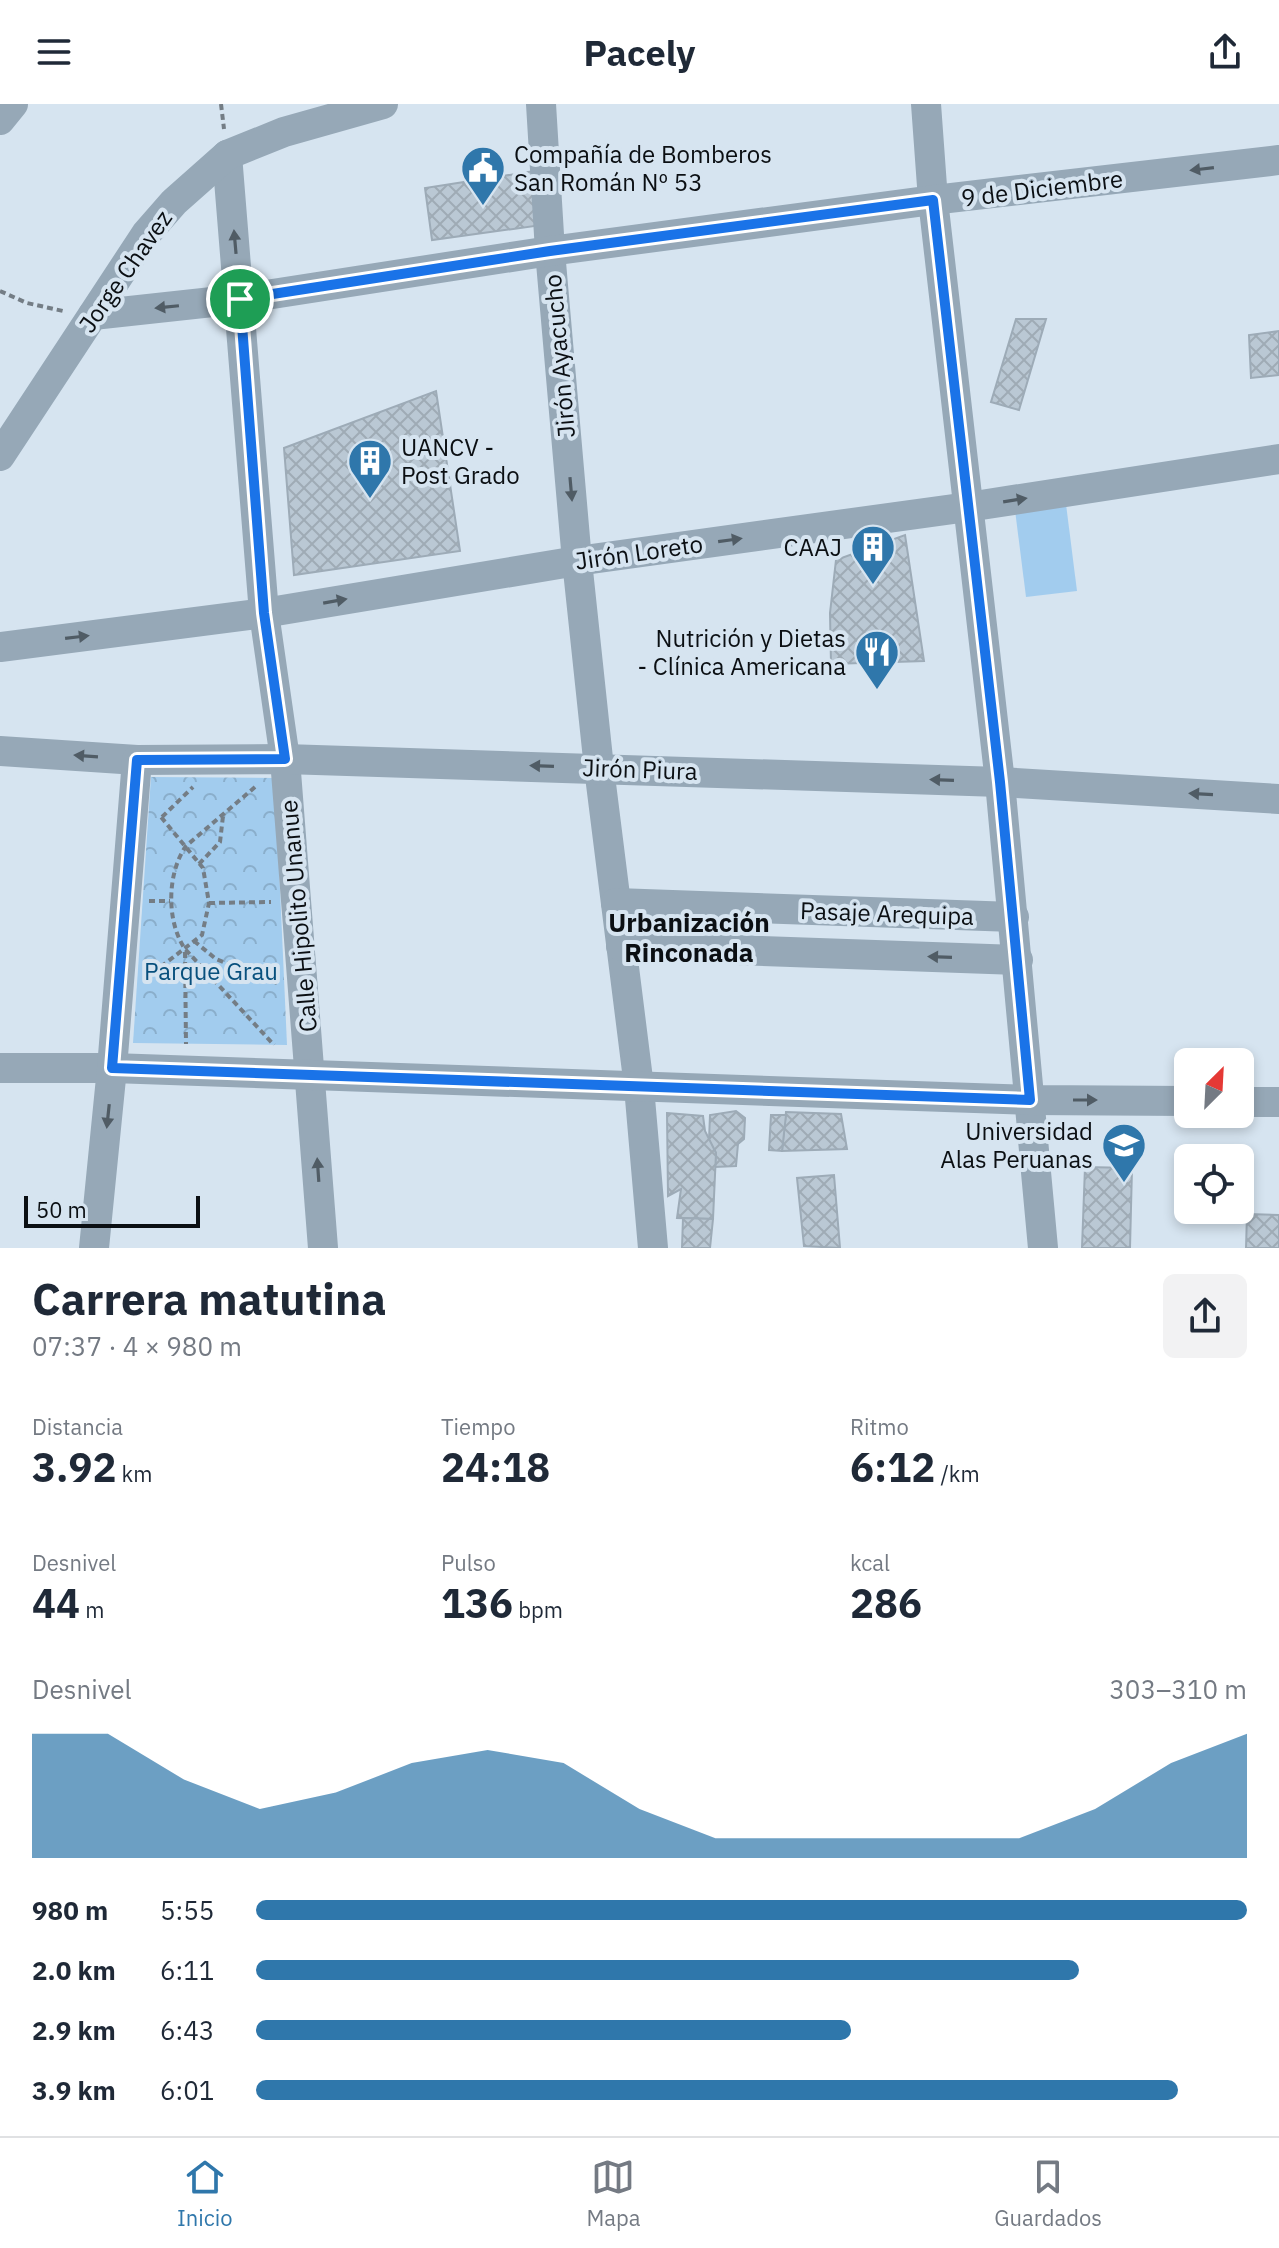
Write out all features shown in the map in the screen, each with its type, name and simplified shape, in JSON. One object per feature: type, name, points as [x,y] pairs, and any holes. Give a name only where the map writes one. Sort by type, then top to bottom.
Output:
[{"type":"street","points":[[0,120],[13,104]]},
{"type":"street","name":"Jorge Chavez","points":[[0,456],[146,234],[174,202],[227,155],[284,132],[383,104]]},
{"type":"street","name":"Jirón Ayacucho","points":[[541,104],[550,251],[577,561],[639,1087],[653,1248]]},
{"type":"street","points":[[926,104],[933,200],[1014,917],[1043,1248]]},
{"type":"street","name":"Calle Hipolito Unanue","points":[[227,155],[275,769],[311,1075],[323,1248]]},
{"type":"street","name":"9 de Diciembre","points":[[93,315],[240,299],[550,251],[933,200],[1279,160]]},
{"type":"street","name":"Jirón Loreto","points":[[0,647],[264,613],[577,561],[968,507],[1279,459]]},
{"type":"street","name":"Jirón Piura","points":[[0,751],[275,769],[599,768],[1000,782],[1279,799]]},
{"type":"street","points":[[94,1248],[137,760]]},
{"type":"street","name":"Pasaje Arequipa","points":[[616,903],[1014,917]]},
{"type":"street","name":"Pasaje Arequipa","points":[[621,946],[1018,960]]},
{"type":"street","points":[[0,1068],[112,1068],[1030,1100],[1174,1101]]},
{"type":"street","points":[[1254,1102],[1279,1102]]},
{"type":"path","points":[[0,291],[27,303],[93,315]]},
{"type":"path","points":[[274,1045],[178,940],[170,901],[177,858],[186,846],[275,769]]},
{"type":"path","points":[[155,823],[204,777]]},
{"type":"path","points":[[199,864],[220,842],[223,813]]},
{"type":"path","points":[[137,985],[202,935],[209,903],[203,868],[161,817]]},
{"type":"path","points":[[143,901],[170,901]]},
{"type":"path","points":[[209,903],[280,901]]},
{"type":"path","points":[[194,941],[216,959],[284,986]]},
{"type":"path","points":[[185,949],[186,1044]]},
{"type":"green space","points":[[1066,504],[1077,591],[1026,597],[1015,510]]},
{"type":"green space","name":"Parque Grau","points":[[151,777],[275,778],[287,1045],[133,1043]]},
{"type":"building","name":"Compañía de Bomberos San Román Nº 53","points":[[535,171],[542,225],[432,240],[425,188]]},
{"type":"building","points":[[1016,319],[1046,319],[1019,410],[991,402]]},
{"type":"building","points":[[1279,331],[1279,375],[1251,378],[1249,335]]},
{"type":"building","name":"UANCV - Post Grado","points":[[436,391],[460,551],[294,575],[284,448]]},
{"type":"building","name":"CAAJ","points":[[905,535],[924,661],[831,664],[830,613],[836,560]]},
{"type":"building","points":[[736,1111],[745,1118],[744,1139],[738,1144],[736,1166],[715,1167],[716,1153],[709,1140],[710,1115]]},
{"type":"building","points":[[786,1112],[841,1114],[847,1149],[782,1151]]},
{"type":"building","points":[[667,1113],[703,1116],[705,1131],[716,1153],[713,1219],[677,1218],[681,1189],[668,1196]]},
{"type":"building","points":[[771,1115],[786,1115],[782,1151],[769,1150]]},
{"type":"building","points":[[1085,1167],[1132,1168],[1130,1248],[1082,1248]]},
{"type":"building","points":[[834,1175],[840,1248],[804,1246],[797,1178]]},
{"type":"building","points":[[1254,1214],[1279,1215],[1279,1248],[1246,1248],[1247,1224],[1254,1224]]},
{"type":"building","points":[[683,1218],[713,1219],[710,1248],[682,1248]]},
{"type":"place","name":"Compañía de Bomberos San Román Nº 53","points":[[483,207]]},
{"type":"place","name":"UANCV - Post Grado","points":[[370,500]]},
{"type":"place","name":"CAAJ","points":[[873,586]]},
{"type":"place","name":"Nutrición y Dietas - Clínica Americana","points":[[877,691]]},
{"type":"place","name":"Universidad Alas Peruanas","points":[[1124,1184]]},
{"type":"district","name":"Urbanización Rinconada","points":[[689,937]]},
{"type":"route","points":[[933,200],[1000,782],[1030,1100],[112,1068],[137,760],[285,759],[264,613],[240,299],[550,251],[933,200]]}]
